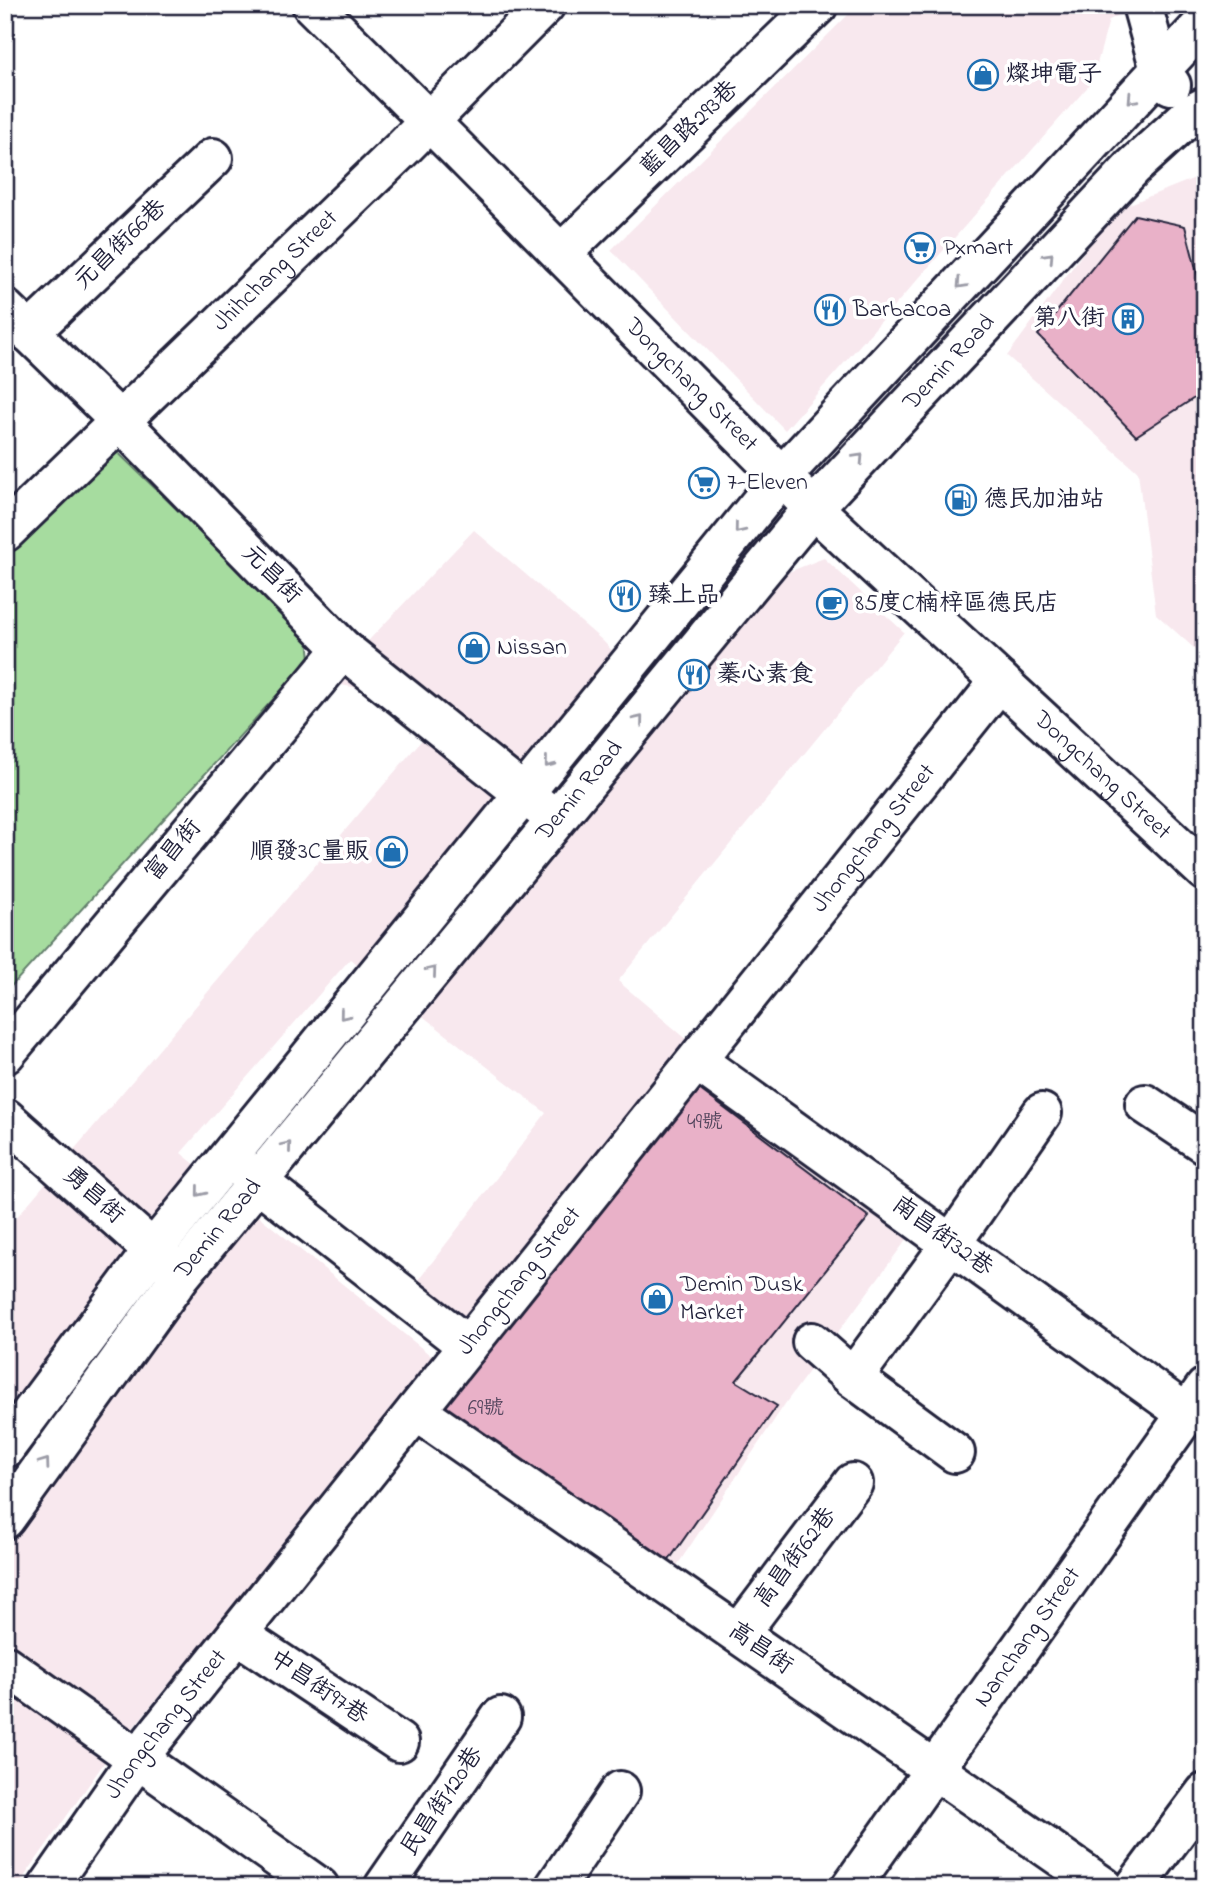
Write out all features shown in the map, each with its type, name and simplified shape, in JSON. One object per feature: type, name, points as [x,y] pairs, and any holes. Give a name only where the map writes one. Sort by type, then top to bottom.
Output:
[{"type":"street","name":"Dongchang Street","points":[[312,5],[813,508],[1205,871]]},
{"type":"street","name":"Jhihchang Street","points":[[5,532],[430,122],[545,5]]},
{"type":"street","name":"藍昌路293巷","points":[[561,254],[818,5]]},
{"type":"street","points":[[1142,5],[1160,70],[1200,118]]},
{"type":"street","name":"Demin Road","points":[[5,1448],[153,1250],[782,476],[1200,26]]},
{"type":"street","name":"Demin Road","points":[[5,1519],[181,1275],[813,508],[1124,177],[1200,118]]},
{"type":"street","name":"元昌街66巷","points":[[17,321],[213,158]]},
{"type":"street","name":"元昌街","points":[[17,321],[121,422],[343,649],[556,820]]},
{"type":"street","name":"富昌街","points":[[5,1054],[343,649]]},
{"type":"street","name":"Jhongchang Street","points":[[48,1887],[138,1758],[1000,681]]},
{"type":"street","name":"南昌街32巷","points":[[696,1060],[951,1244],[1196,1401]]},
{"type":"street","points":[[1145,1104],[1205,1144]]},
{"type":"street","points":[[853,1378],[1042,1113]]},
{"type":"street","name":"勇昌街","points":[[5,1118],[181,1275]]},
{"type":"street","points":[[227,1158],[468,1346]]},
{"type":"street","points":[[812,1342],[853,1378],[955,1453]]},
{"type":"street","name":"Nanchang Street","points":[[851,1887],[1196,1401]]},
{"type":"street","name":"高昌街","points":[[416,1411],[1104,1887]]},
{"type":"street","name":"高昌街62巷","points":[[739,1634],[853,1483]]},
{"type":"street","name":"中昌街97巷","points":[[237,1634],[399,1742]]},
{"type":"street","points":[[5,1665],[319,1887]]},
{"type":"street","name":"民昌街120巷","points":[[384,1887],[501,1717]]},
{"type":"street","points":[[555,1887],[620,1791]]},
{"type":"street","points":[[1135,1887],[1205,1793]]},
{"type":"shaded area","points":[[858,5],[1139,5],[1109,20],[1092,82],[785,430],[611,250]]},
{"type":"shaded area","points":[[1205,174],[1205,658],[1156,614],[1138,472],[1007,356],[1115,210]]},
{"type":"shaded area","points":[[474,530],[603,641],[670,713],[786,573],[824,558],[904,632],[618,981],[913,1231],[787,1401],[674,1570],[492,1337],[417,1282],[546,1113],[350,959],[181,1153],[435,1359],[104,1763],[17,1887],[5,1887],[5,1231],[426,735],[377,691],[328,683]]},
{"type":"green space","points":[[106,441],[308,638],[310,659],[5,993],[5,543]]},
{"type":"building","name":"第八街","points":[[1135,215],[1185,226],[1205,303],[1205,391],[1136,436],[1038,335]]},
{"type":"building","name":"Demin Dusk Market","points":[[687,1080],[869,1217],[736,1381],[777,1406],[667,1563],[429,1401]]},
{"type":"place","name":"燦坤電子","points":[[983,75]]},
{"type":"place","name":"Pxmart","points":[[920,248]]},
{"type":"place","name":"Barbacoa","points":[[830,310]]},
{"type":"place","name":"第八街","points":[[1128,319]]},
{"type":"place","name":"7-Eleven","points":[[704,483]]},
{"type":"place","name":"德民加油站","points":[[961,500]]},
{"type":"place","name":"臻上品","points":[[625,596]]},
{"type":"place","name":"85度C楠梓區德民店","points":[[832,604]]},
{"type":"place","name":"Nissan","points":[[474,648]]},
{"type":"place","name":"蓁心素食","points":[[694,675]]},
{"type":"place","name":"順發3C量販","points":[[392,852]]},
{"type":"place","name":"Demin Dusk Market","points":[[657,1299]]}]
